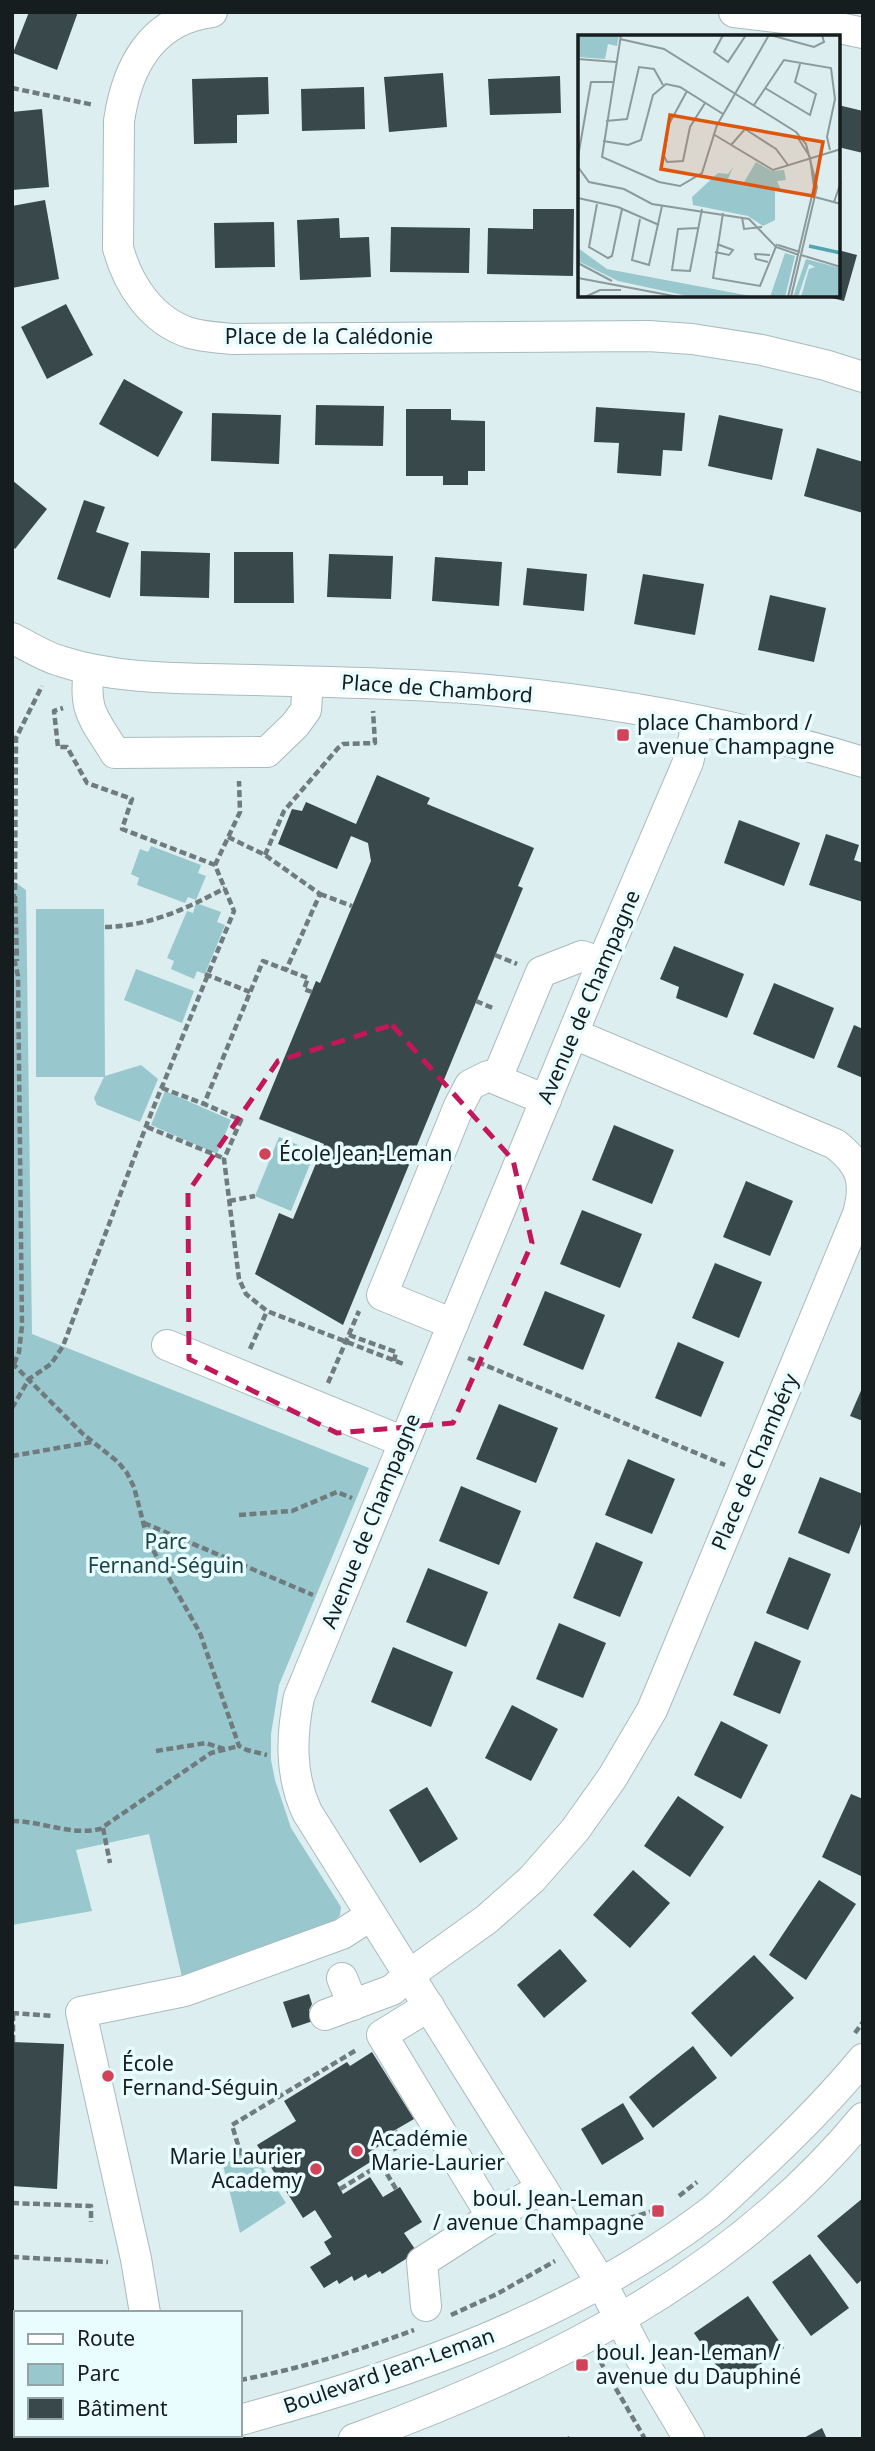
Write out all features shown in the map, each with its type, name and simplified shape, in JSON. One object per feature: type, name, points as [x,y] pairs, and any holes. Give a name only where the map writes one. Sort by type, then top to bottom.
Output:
[{"type":"street","name":"Place de la Calédonie","points":[[212,12],[186,19],[149,44],[136,62],[122,102],[119,121],[118,248],[123,269],[133,288],[167,321],[189,333],[234,339],[613,336],[692,339],[780,353],[863,377]]},
{"type":"street","points":[[734,12],[801,20],[863,33]]},
{"type":"street","name":"Place de Chambord","points":[[12,638],[57,660],[89,669],[164,677],[488,690],[593,703],[698,721],[863,762]]},
{"type":"street","points":[[89,669],[86,694],[88,707],[115,753],[267,752],[295,725],[306,710],[307,682]]},
{"type":"street","name":"Avenue de Champagne","points":[[689,2439],[602,2284],[370,1916],[301,1799],[293,1758],[293,1729],[299,1698],[602,963],[688,762],[698,721]]},
{"type":"street","points":[[497,1078],[541,972],[582,956],[602,963]]},
{"type":"street","name":"Place de Chambéry","points":[[325,2015],[347,1991],[392,1990],[487,1919],[532,1879],[575,1830],[607,1786],[652,1710],[863,1198],[858,1169],[851,1157],[835,1144],[574,1034]]},
{"type":"street","points":[[453,1324],[382,1295],[470,1085],[488,1076],[546,1100]]},
{"type":"street","points":[[167,1345],[404,1441]]},
{"type":"street","points":[[145,2311],[81,2012],[185,1991],[342,1934],[370,1916]]},
{"type":"street","points":[[429,2006],[382,2035],[492,2217]]},
{"type":"street","name":"Boulevard Jean-Leman","points":[[242,2419],[368,2382],[450,2353],[558,2307],[602,2284],[671,2240],[716,2207],[811,2116],[856,2050]]},
{"type":"street","points":[[354,2439],[483,2389],[541,2361],[664,2292],[735,2241],[822,2165],[863,2118]]},
{"type":"street","points":[[426,2306],[422,2262],[542,2188]]},
{"type":"street","points":[[134,2439],[152,2437]]},
{"type":"street","points":[[12,2438],[23,2439]]},
{"type":"path","points":[[12,88],[105,107]]},
{"type":"path","points":[[42,686],[16,738],[15,892],[22,1326],[19,1352],[13,1363],[127,1473],[134,1487],[148,1541],[200,1633],[239,1746]]},
{"type":"path","points":[[61,708],[54,711],[58,747],[67,747],[87,783],[132,799],[122,829],[179,854],[215,865]]},
{"type":"path","points":[[265,855],[284,811],[338,748],[343,744],[374,743],[373,710]]},
{"type":"path","points":[[12,1408],[29,1379],[51,1364],[63,1346],[191,1009],[234,911],[215,865],[240,812],[239,773]]},
{"type":"path","points":[[228,837],[265,855],[320,894],[352,906]]},
{"type":"path","points":[[105,927],[133,926],[159,919],[225,888]]},
{"type":"path","points":[[12,900],[15,892]]},
{"type":"path","points":[[286,970],[320,894]]},
{"type":"path","points":[[12,949],[18,976]]},
{"type":"path","points":[[495,955],[526,967]]},
{"type":"path","points":[[204,1104],[263,961],[308,978],[304,989],[312,992]]},
{"type":"path","points":[[206,975],[250,992]]},
{"type":"path","points":[[476,1001],[497,1009]]},
{"type":"path","points":[[162,1088],[241,1120],[224,1158],[242,1287],[258,1306],[415,1369]]},
{"type":"path","points":[[148,1102],[155,1105]]},
{"type":"path","points":[[146,1127],[224,1158]]},
{"type":"path","points":[[229,1201],[255,1196]]},
{"type":"path","points":[[254,1341],[267,1311]]},
{"type":"path","points":[[349,1335],[396,1352],[394,1361]]},
{"type":"path","points":[[457,1354],[735,1469]]},
{"type":"path","points":[[12,1456],[92,1442]]},
{"type":"path","points":[[239,1515],[292,1511],[337,1492]]},
{"type":"path","points":[[143,1523],[319,1597]]},
{"type":"path","points":[[156,1751],[205,1742],[223,1749]]},
{"type":"path","points":[[12,1821],[27,1821],[87,1832],[103,1828],[211,1753],[239,1746],[274,1756]]},
{"type":"path","points":[[103,1828],[110,1863]]},
{"type":"path","points":[[13,2042],[13,2014],[34,2015]]},
{"type":"path","points":[[856,2050],[863,2022]]},
{"type":"path","points":[[241,2155],[232,2125],[344,2057]]},
{"type":"path","points":[[395,2130],[402,2144]]},
{"type":"path","points":[[396,2189],[378,2159],[413,2137]]},
{"type":"path","points":[[341,2189],[381,2164]]},
{"type":"path","points":[[677,2197],[707,2175]]},
{"type":"path","points":[[12,2203],[91,2206],[91,2222]]},
{"type":"path","points":[[591,2236],[612,2223],[658,2211],[667,2204]]},
{"type":"path","points":[[12,2258],[109,2262]]},
{"type":"path","points":[[602,2363],[645,2439]]},
{"type":"highlighted area","points":[[392,1025],[513,1160],[532,1243],[453,1423],[337,1433],[189,1359],[188,1192],[278,1061]]},
{"type":"green space","points":[[151,846],[201,865],[198,873],[206,876],[196,900],[188,897],[185,903],[137,885],[139,878],[131,874],[140,849],[148,852]]},
{"type":"green space","name":"Parc Fernand-Séguin","points":[[12,880],[26,890],[32,1334],[369,1468],[279,1685],[271,1734],[271,1760],[275,1780],[291,1828],[341,1907],[340,1915],[332,1924],[182,1977],[149,1834],[76,1850],[92,1911],[12,1925]]},
{"type":"green space","points":[[196,903],[221,912],[217,922],[225,925],[205,974],[197,971],[194,979],[171,969],[174,961],[167,958],[187,911],[193,913]]},
{"type":"green space","points":[[36,909],[104,909],[105,1076],[141,1065],[158,1079],[140,1122],[97,1105],[94,1098],[104,1077],[36,1077]]},
{"type":"green space","points":[[136,969],[194,991],[182,1023],[124,1000]]},
{"type":"green space","points":[[165,1091],[231,1120],[217,1154],[151,1125]]},
{"type":"green space","points":[[279,1137],[315,1152],[291,1211],[255,1196]]},
{"type":"green space","points":[[251,2149],[286,2203],[240,2233],[223,2165]]},
{"type":"building","points":[[29,12],[78,12],[57,70],[13,53]]},
{"type":"building","points":[[443,73],[447,127],[389,132],[384,77]]},
{"type":"building","points":[[560,76],[561,113],[490,115],[488,79]]},
{"type":"building","points":[[268,77],[269,114],[237,115],[237,143],[194,144],[192,79]]},
{"type":"building","points":[[364,87],[365,129],[302,131],[301,89]]},
{"type":"building","points":[[840,105],[863,111],[863,153],[840,147]]},
{"type":"building","points":[[42,109],[49,187],[12,190],[12,112]]},
{"type":"building","points":[[45,200],[59,279],[12,288],[12,206]]},
{"type":"building","points":[[533,209],[574,209],[573,276],[487,274],[488,228],[533,229]]},
{"type":"building","points":[[339,218],[340,238],[369,237],[371,277],[300,280],[297,220]]},
{"type":"building","points":[[274,222],[275,267],[215,268],[214,223]]},
{"type":"building","points":[[391,227],[470,228],[469,273],[390,272]]},
{"type":"building","points":[[840,251],[857,255],[844,301],[832,298],[840,298]]},
{"type":"building","points":[[66,304],[93,355],[47,379],[21,327]]},
{"type":"building","points":[[124,379],[183,412],[158,457],[99,424]]},
{"type":"building","points":[[316,405],[384,406],[383,446],[315,445]]},
{"type":"building","points":[[596,407],[685,413],[682,451],[663,450],[661,476],[617,473],[619,443],[594,442]]},
{"type":"building","points":[[406,409],[451,409],[451,420],[485,421],[485,471],[468,471],[468,485],[443,485],[443,476],[406,476]]},
{"type":"building","points":[[212,413],[281,415],[279,464],[211,461]]},
{"type":"building","points":[[719,415],[783,429],[772,480],[708,466]]},
{"type":"building","points":[[817,448],[863,462],[863,513],[804,496]]},
{"type":"building","points":[[12,480],[47,509],[15,549],[12,546]]},
{"type":"building","points":[[84,500],[105,507],[96,532],[129,543],[110,598],[57,579]]},
{"type":"building","points":[[141,551],[210,553],[209,598],[140,596]]},
{"type":"building","points":[[234,552],[293,552],[294,603],[234,603]]},
{"type":"building","points":[[329,554],[393,556],[391,599],[327,597]]},
{"type":"building","points":[[435,557],[502,562],[499,606],[432,601]]},
{"type":"building","points":[[527,568],[587,574],[584,611],[523,605]]},
{"type":"building","points":[[643,574],[704,584],[695,635],[634,624]]},
{"type":"building","points":[[770,595],[826,608],[814,662],[758,650]]},
{"type":"building","points":[[377,775],[430,798],[427,804],[534,848],[518,886],[523,888],[343,1325],[255,1274],[279,1213],[293,1219],[324,1144],[259,1119],[316,981],[320,983],[371,861],[368,843],[351,836],[337,869],[278,844],[292,809],[302,811],[306,802],[356,824]]},
{"type":"building","points":[[739,820],[800,843],[784,886],[724,863]]},
{"type":"building","points":[[826,834],[859,845],[854,860],[863,863],[863,902],[809,885]]},
{"type":"building","points":[[674,946],[744,974],[727,1018],[676,998],[679,987],[660,979]]},
{"type":"building","points":[[774,983],[834,1008],[814,1059],[753,1034]]},
{"type":"building","points":[[854,1025],[863,1029],[863,1078],[837,1067]]},
{"type":"building","points":[[614,1125],[674,1150],[652,1204],[592,1180]]},
{"type":"building","points":[[746,1181],[793,1201],[770,1256],[723,1237]]},
{"type":"building","points":[[582,1210],[642,1234],[620,1288],[560,1264]]},
{"type":"building","points":[[715,1263],[762,1282],[739,1338],[692,1318]]},
{"type":"building","points":[[545,1291],[605,1315],[583,1370],[523,1345]]},
{"type":"building","points":[[678,1342],[724,1362],[701,1417],[655,1398]]},
{"type":"building","points":[[863,1386],[863,1421],[850,1416]]},
{"type":"building","points":[[499,1404],[558,1428],[536,1483],[476,1459]]},
{"type":"building","points":[[628,1459],[675,1479],[652,1534],[605,1515]]},
{"type":"building","points":[[820,1477],[863,1494],[863,1519],[849,1554],[798,1533]]},
{"type":"building","points":[[461,1486],[521,1511],[499,1565],[439,1541]]},
{"type":"building","points":[[596,1542],[643,1562],[620,1617],[573,1598]]},
{"type":"building","points":[[789,1557],[831,1574],[808,1630],[766,1613]]},
{"type":"building","points":[[428,1568],[488,1592],[466,1647],[406,1622]]},
{"type":"building","points":[[559,1623],[606,1643],[583,1698],[536,1679]]},
{"type":"building","points":[[755,1641],[801,1661],[780,1714],[733,1695]]},
{"type":"building","points":[[393,1647],[453,1672],[431,1727],[371,1702]]},
{"type":"building","points":[[512,1705],[558,1729],[531,1781],[485,1758]]},
{"type":"building","points":[[721,1721],[768,1745],[741,1799],[694,1775]]},
{"type":"building","points":[[427,1787],[458,1839],[420,1863],[389,1810]]},
{"type":"building","points":[[851,1794],[863,1799],[863,1877],[822,1857]]},
{"type":"building","points":[[678,1796],[724,1827],[690,1877],[644,1846]]},
{"type":"building","points":[[633,1870],[670,1903],[630,1948],[593,1915]]},
{"type":"building","points":[[819,1880],[856,1904],[806,1980],[769,1955]]},
{"type":"building","points":[[560,1949],[587,1981],[544,2018],[517,1985]]},
{"type":"building","points":[[754,1955],[794,1998],[731,2057],[691,2013]]},
{"type":"building","points":[[309,1994],[312,2004],[309,2010],[313,2021],[292,2028],[283,2002]]},
{"type":"building","points":[[12,2042],[64,2044],[57,2189],[12,2186]]},
{"type":"building","points":[[693,2046],[717,2078],[653,2128],[629,2097]]},
{"type":"building","name":"Marie Laurier Academy","points":[[372,2052],[414,2119],[390,2133],[393,2137],[368,2153],[372,2161],[337,2183],[343,2194],[370,2177],[383,2197],[400,2187],[422,2222],[404,2233],[417,2252],[382,2274],[380,2271],[368,2278],[366,2274],[354,2281],[352,2276],[339,2284],[337,2280],[324,2288],[310,2267],[331,2254],[324,2242],[332,2237],[315,2210],[303,2218],[257,2145],[296,2121],[284,2101],[347,2062],[350,2066]]},
{"type":"building","points":[[623,2103],[644,2139],[602,2165],[581,2129]]},
{"type":"building","points":[[863,2198],[863,2279],[857,2284],[817,2236]]},
{"type":"building","points":[[810,2254],[849,2308],[811,2336],[772,2282]]},
{"type":"building","points":[[748,2296],[784,2348],[730,2385],[694,2333]]},
{"type":"building","points":[[822,2428],[827,2439],[802,2439]]},
{"type":"place","name":"place Chambord / avenue Champagne","points":[[623,735]]},
{"type":"place","name":"École Jean-Leman","points":[[265,1154]]},
{"type":"place","name":"École Fernand-Séguin","points":[[108,2076]]},
{"type":"place","name":"Académie Marie-Laurier","points":[[357,2151]]},
{"type":"place","name":"Marie Laurier Academy","points":[[316,2169]]},
{"type":"place","name":"boul. Jean-Leman / avenue Champagne","points":[[658,2211]]},
{"type":"place","name":"boul. Jean-Leman / avenue du Dauphiné","points":[[582,2365]]}]
